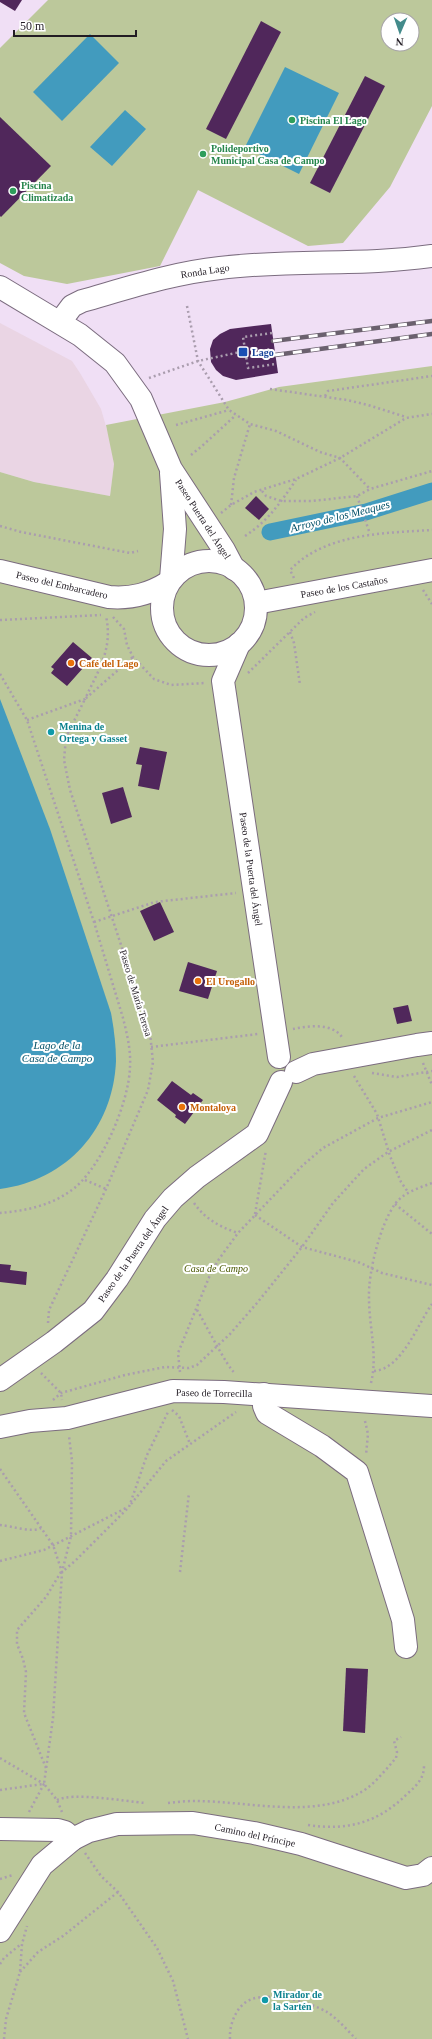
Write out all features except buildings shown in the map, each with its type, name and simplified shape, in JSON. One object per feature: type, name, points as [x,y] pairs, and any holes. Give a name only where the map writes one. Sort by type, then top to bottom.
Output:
[{"type":"street","name":"Ronda Lago","points":[[60,322],[72,306],[82,301],[179,275],[220,268],[260,265],[362,262],[432,256]]},
{"type":"street","name":"Paseo Puerta del Ángel","points":[[0,286],[80,335],[115,363],[128,379],[148,412],[171,469],[224,550],[234,569]]},
{"type":"street","name":"Paseo Puerta del Ángel","points":[[170,580],[175,529],[171,469]]},
{"type":"street","points":[[204,561],[216,562],[234,569],[247,581],[256,603],[252,627],[239,644],[215,682],[191,652],[168,634],[164,624],[162,603],[170,580],[186,567],[204,561]]},
{"type":"street","name":"Paseo del Embarcadero","points":[[0,571],[109,597],[121,598],[150,592],[170,580]]},
{"type":"street","name":"Paseo de los Castaños","points":[[256,603],[430,579]]},
{"type":"street","points":[[191,652],[203,655],[216,655],[228,651],[239,644]]},
{"type":"street","name":"Paseo de la Puerta del Ángel","points":[[0,1380],[80,1322],[104,1296],[155,1219],[183,1189],[257,1134],[288,1077],[296,1066],[293,1061],[288,1058],[279,1057],[254,891],[215,682]]},
{"type":"street","points":[[288,1077],[313,1064],[353,1063],[417,1045],[432,1043]]},
{"type":"street","name":"Paseo de Torrecilla","points":[[0,1427],[30,1421],[67,1418],[174,1397],[364,1400],[432,1406]]},
{"type":"street","points":[[259,1398],[267,1413],[322,1446],[357,1472],[403,1620],[406,1647]]},
{"type":"street","name":"Camino del Príncipe","points":[[69,1836],[117,1824],[193,1823],[285,1840],[400,1877],[417,1877],[432,1868]]},
{"type":"street","points":[[0,1829],[52,1830],[69,1836],[42,1865],[0,1931]]},
{"type":"path","points":[[187,306],[198,361],[229,410],[250,424],[276,431],[320,452],[340,458],[370,489]]},
{"type":"path","points":[[242,333],[249,374]]},
{"type":"path","points":[[243,337],[272,333]]},
{"type":"path","points":[[149,378],[198,361],[245,351]]},
{"type":"path","points":[[248,368],[276,364]]},
{"type":"path","points":[[325,396],[326,393],[335,390],[432,376]]},
{"type":"path","points":[[270,389],[325,396],[368,405],[406,418]]},
{"type":"path","points":[[176,425],[229,410]]},
{"type":"path","points":[[207,526],[230,506],[254,492],[296,480],[340,458],[406,418],[432,414]]},
{"type":"path","points":[[191,455],[236,415]]},
{"type":"path","points":[[230,506],[234,478],[250,424]]},
{"type":"path","points":[[262,490],[266,496],[281,501],[312,502],[357,496],[370,489],[432,471]]},
{"type":"path","points":[[245,536],[260,526],[276,510],[296,480]]},
{"type":"path","points":[[357,496],[370,534]]},
{"type":"path","points":[[0,526],[21,532],[130,553],[138,551]]},
{"type":"path","points":[[290,570],[307,556],[348,539],[370,534],[432,530]]},
{"type":"path","points":[[430,579],[422,588],[432,604]]},
{"type":"path","points":[[27,720],[85,699],[106,655],[109,632],[106,615],[102,610]]},
{"type":"path","points":[[246,675],[304,618],[320,610]]},
{"type":"path","points":[[0,620],[82,618],[106,615],[113,617],[120,622],[127,636],[127,645],[133,657],[154,679],[164,683],[181,685],[215,682]]},
{"type":"path","points":[[290,632],[294,643],[300,685]]},
{"type":"path","name":"Paseo de María Teresa","points":[[54,1342],[48,1328],[49,1310],[106,1189],[148,1090],[153,1062],[150,1033],[70,790],[64,760],[66,737],[85,699],[133,657]]},
{"type":"path","points":[[0,674],[27,720],[94,922],[124,1018],[128,1038],[130,1067],[125,1100],[114,1129],[85,1180],[69,1193],[51,1202],[20,1211],[0,1213]]},
{"type":"path","points":[[94,922],[112,918],[155,902],[254,891]]},
{"type":"path","points":[[151,1047],[275,1032],[308,1026],[328,1027],[341,1036],[345,1044],[378,1118],[388,1152],[408,1192]]},
{"type":"path","points":[[353,1063],[377,1075],[397,1077],[432,1071]]},
{"type":"path","points":[[0,1561],[44,1550],[130,1507],[147,1455],[174,1397],[179,1366],[178,1353],[219,1259],[238,1233],[303,1165],[323,1148],[378,1118],[432,1102]]},
{"type":"path","points":[[30,1421],[61,1393],[125,1375],[165,1367],[179,1366],[189,1368],[196,1365],[217,1346],[257,1303],[302,1247],[333,1203],[364,1169],[388,1152],[432,1130]]},
{"type":"path","points":[[255,1215],[266,1150]]},
{"type":"path","points":[[85,1180],[106,1189]]},
{"type":"path","points":[[357,1472],[365,1458],[366,1453],[368,1434],[364,1420],[364,1400],[368,1393],[374,1371],[374,1353],[369,1300],[371,1268],[386,1224],[395,1204],[408,1192],[432,1183]]},
{"type":"path","points":[[183,1189],[204,1216],[225,1229],[238,1233]]},
{"type":"path","points":[[395,1204],[432,1234]]},
{"type":"path","points":[[255,1215],[302,1247],[358,1262],[371,1268],[432,1285]]},
{"type":"path","points":[[374,1371],[387,1368],[398,1357],[432,1304]]},
{"type":"path","points":[[46,1769],[24,1713],[26,1672],[17,1644],[17,1630],[46,1597],[62,1572],[130,1507],[157,1470],[166,1461],[259,1398],[246,1381],[228,1367],[197,1310]]},
{"type":"path","points":[[23,1830],[27,1817],[44,1784],[53,1718],[62,1572],[71,1536],[72,1461],[67,1418],[61,1393],[29,1359]]},
{"type":"path","points":[[174,1397],[179,1416],[190,1444]]},
{"type":"path","points":[[0,1469],[53,1545],[62,1572]]},
{"type":"path","points":[[180,1572],[189,1493]]},
{"type":"path","points":[[0,1525],[14,1526],[34,1531],[41,1528]]},
{"type":"path","points":[[166,1803],[194,1801],[303,1807],[332,1804],[354,1796],[367,1788],[396,1758],[397,1752],[394,1741],[401,1736]]},
{"type":"path","points":[[0,1758],[44,1784],[56,1800],[64,1816],[69,1836],[101,1876],[118,1892],[157,1948],[173,1981],[188,2039]]},
{"type":"path","points":[[302,1824],[335,1828],[379,1817],[402,1800],[421,1780],[424,1775],[424,1766]]},
{"type":"path","points":[[0,1790],[44,1784]]},
{"type":"path","points":[[56,1800],[61,1798],[77,1797],[152,1803]]},
{"type":"path","points":[[20,1972],[38,1952],[63,1936],[118,1892]]},
{"type":"path","points":[[0,1964],[4,1958],[22,1944],[20,1972],[6,2019],[4,2039]]},
{"type":"path","points":[[230,2039],[235,2014],[241,2006],[251,1999],[262,1997],[296,2000],[311,2004],[328,2013],[356,2039]]},
{"type":"shaded area","points":[[0,323],[72,361],[80,373],[101,409],[110,440],[114,464],[110,496],[34,482],[0,472]]},
{"type":"green space","name":"Polideportivo Municipal Casa de Campo","points":[[48,0],[432,0],[432,106],[390,187],[343,243],[308,246],[198,190],[160,266],[67,284],[24,276],[0,263],[0,48]]},
{"type":"green space","name":"Casa de Campo","points":[[432,366],[432,2039],[0,2039],[0,472],[34,482],[110,496],[114,464],[106,425],[225,402],[279,387]]},
{"type":"water","points":[[90,34],[119,63],[62,121],[33,92]]},
{"type":"water","name":"Piscina El Lago","points":[[285,67],[339,93],[299,174],[245,147]]},
{"type":"water","points":[[125,110],[146,129],[112,166],[90,147]]},
{"type":"water","name":"Lago de la Casa de Campo","points":[[0,699],[50,829],[111,1013],[115,1037],[116,1061],[113,1086],[106,1108],[96,1129],[82,1147],[65,1162],[46,1175],[24,1184],[0,1189]]},
{"type":"waterway","name":"Arroyo de los Meaques","points":[[270,532],[366,512],[432,491]]},
{"type":"railway","points":[[273,341],[432,321]]},
{"type":"railway","points":[[275,355],[432,334]]},
{"type":"place","name":"Piscina El Lago","points":[[292,120]]},
{"type":"place","name":"Polideportivo Municipal Casa de Campo","points":[[203,154]]},
{"type":"place","name":"Piscina Climatizada","points":[[13,191]]},
{"type":"place","name":"Lago","points":[[243,352]]},
{"type":"place","name":"Café del Lago","points":[[71,663]]},
{"type":"place","name":"Menina de Ortega y Gasset","points":[[51,732]]},
{"type":"place","name":"El Urogallo","points":[[198,981]]},
{"type":"place","name":"Montaloya","points":[[182,1107]]},
{"type":"place","name":"Mirador de la Sartén","points":[[265,2000]]}]
